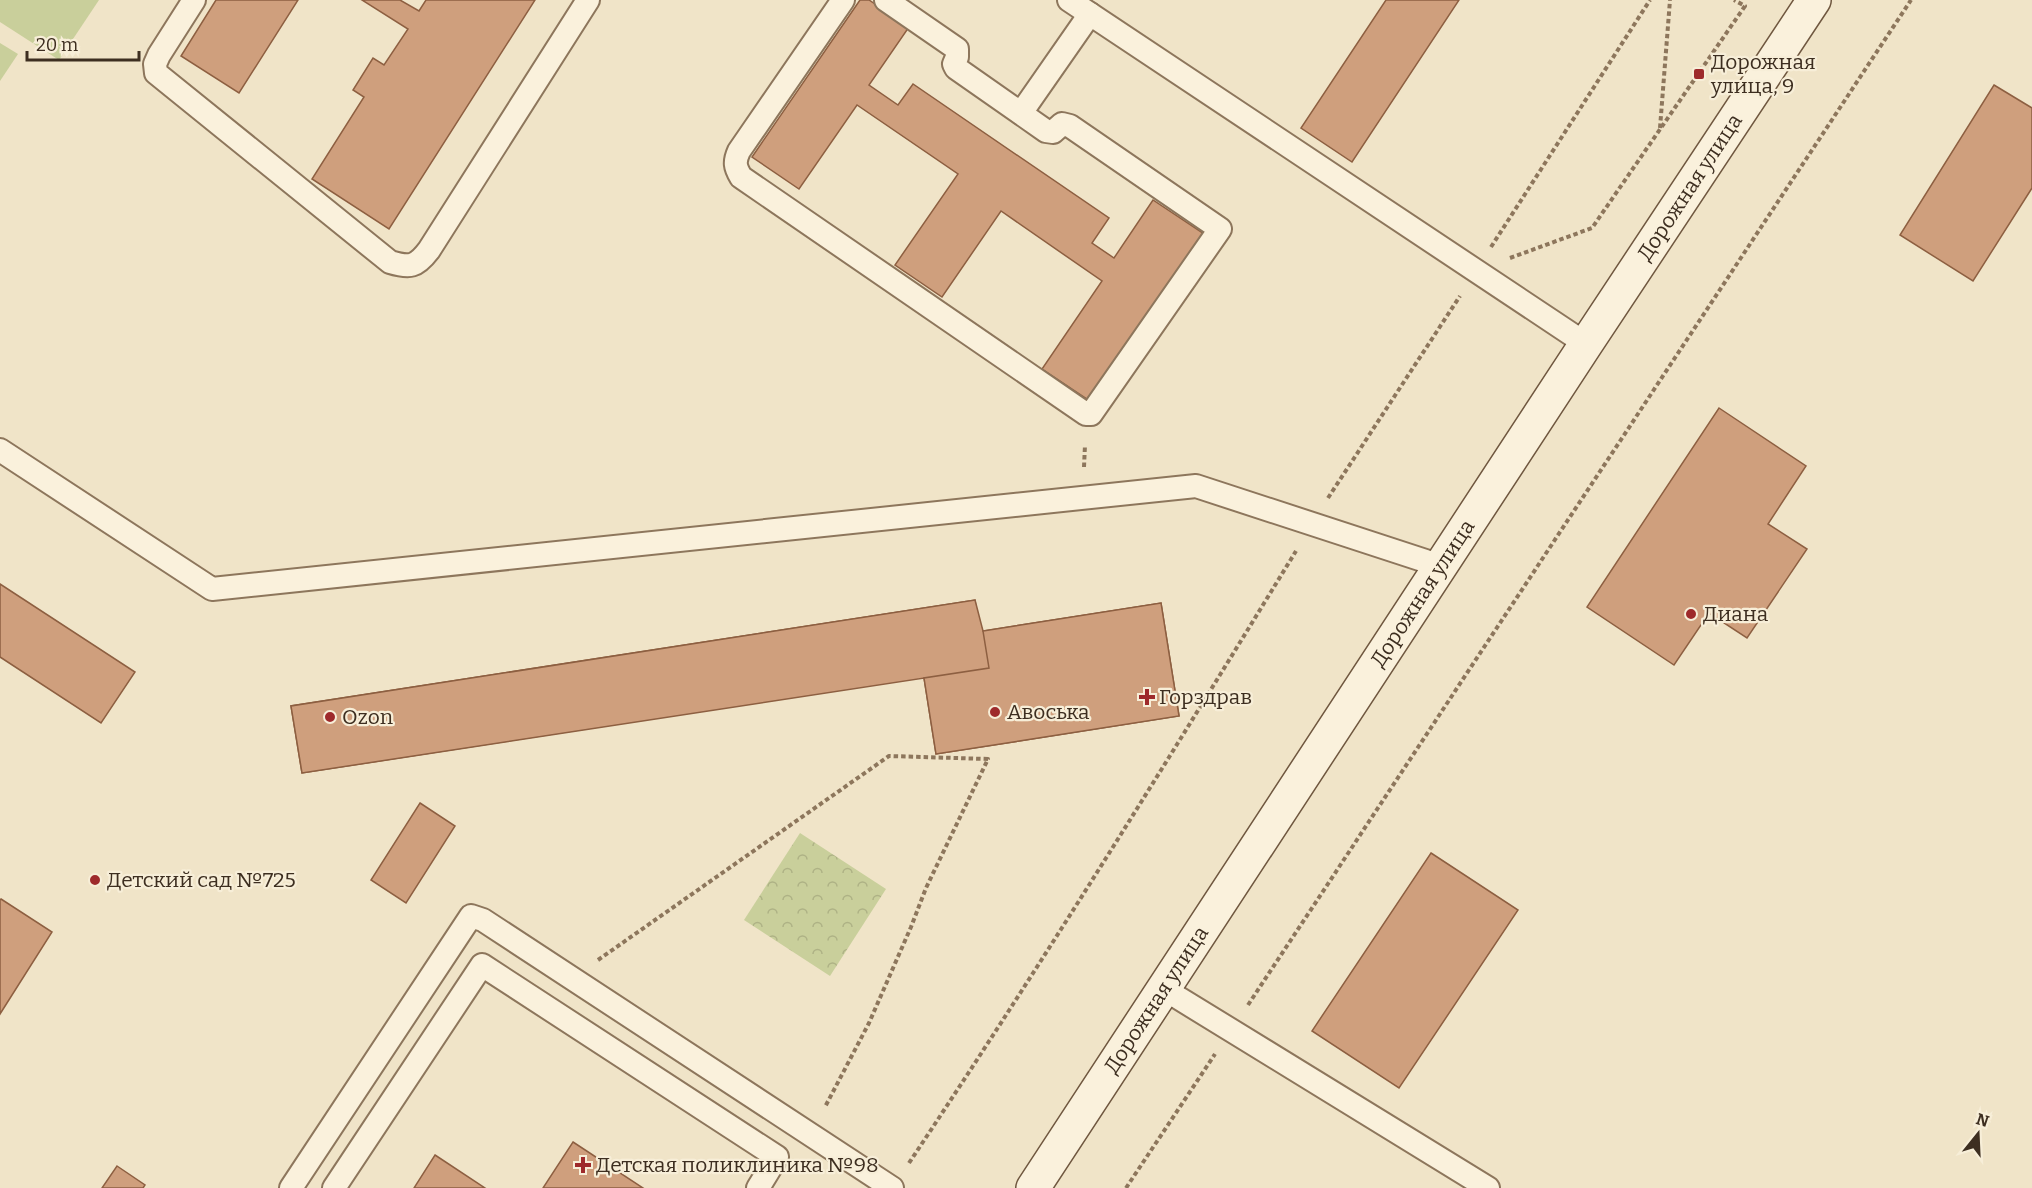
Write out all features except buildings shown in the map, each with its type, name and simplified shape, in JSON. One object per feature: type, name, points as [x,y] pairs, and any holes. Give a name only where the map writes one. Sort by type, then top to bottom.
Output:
[{"type":"main road","name":"Дорожная улица","points":[[1033,1188],[1814,0]]},
{"type":"lane","points":[[194,0],[159,55],[155,64],[156,74],[390,262],[404,267],[420,261],[429,250],[588,0]]},
{"type":"lane","points":[[843,0],[739,151],[735,161],[736,169],[741,177],[761,191],[1086,414],[1091,414],[1220,229],[1070,126],[1062,124],[1050,132],[1021,113],[954,66],[958,52],[954,46],[886,0]]},
{"type":"lane","points":[[1069,0],[1586,344]]},
{"type":"lane","points":[[1021,113],[1090,14]]},
{"type":"lane","points":[[0,450],[212,589],[1196,486],[1441,566]]},
{"type":"lane","points":[[291,1188],[471,916],[483,920],[892,1188]]},
{"type":"lane","points":[[334,1188],[482,964],[777,1156]]},
{"type":"lane","points":[[1164,989],[1488,1188]]},
{"type":"lane","points":[[758,1188],[777,1156],[803,1130]]},
{"type":"path","points":[[906,1168],[997,1031],[1312,525],[1650,0]]},
{"type":"path","points":[[1660,129],[1670,0]]},
{"type":"path","points":[[1476,271],[1592,228],[1745,6],[1734,0]]},
{"type":"path","points":[[1125,1188],[1911,0]]},
{"type":"path","points":[[1083,498],[1085,439]]},
{"type":"path","points":[[572,978],[889,756],[988,759],[926,888],[869,1023],[803,1130]]},
{"type":"green space","points":[[0,0],[99,0],[59,60],[0,22]]},
{"type":"green space","points":[[0,43],[18,54],[0,81]]},
{"type":"green space","points":[[800,833],[886,889],[830,976],[744,920]]},
{"type":"place","name":"Дорожная улица, 9","points":[[1699,74]]},
{"type":"place","name":"Диана","points":[[1691,614]]},
{"type":"place","name":"Горздрав","points":[[1147,697]]},
{"type":"place","name":"Авоська","points":[[995,712]]},
{"type":"place","name":"Ozon","points":[[330,717]]},
{"type":"place","name":"Детский сад №725","points":[[95,880]]},
{"type":"place","name":"Детская поликлиника №98","points":[[583,1165]]}]
